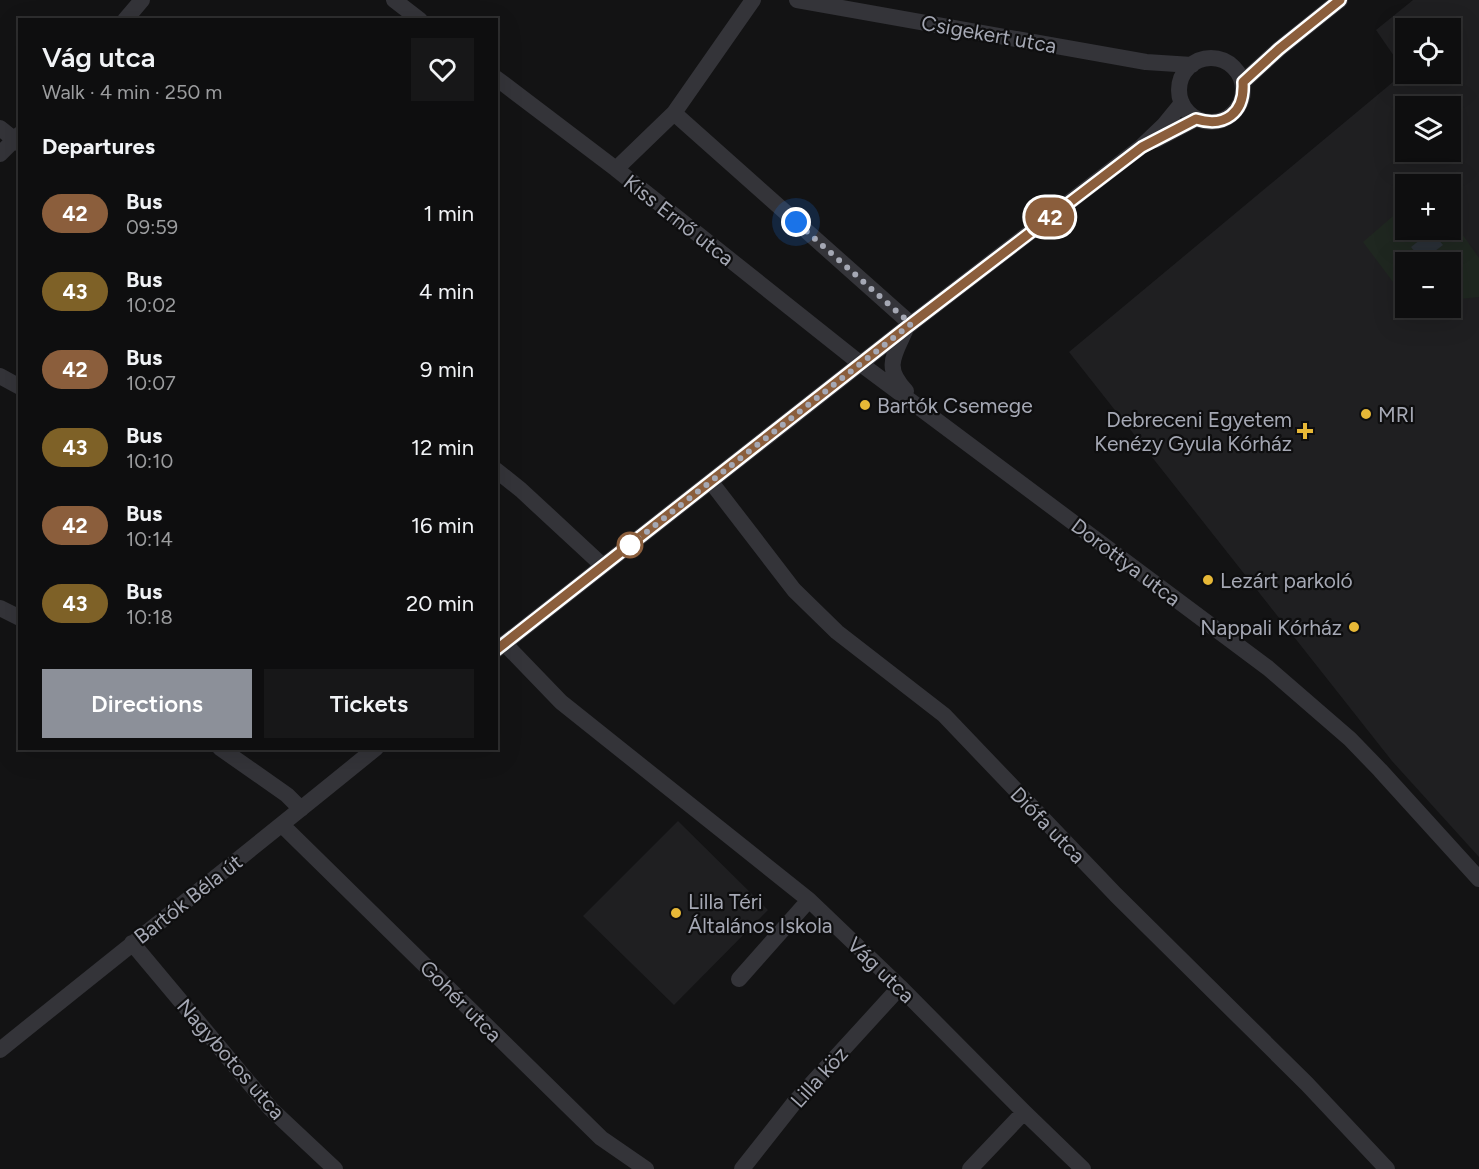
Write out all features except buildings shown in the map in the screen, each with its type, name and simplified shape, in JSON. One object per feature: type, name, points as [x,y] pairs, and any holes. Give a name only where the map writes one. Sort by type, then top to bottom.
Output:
[{"type":"street","points":[[127,18],[142,0]]},
{"type":"street","points":[[394,0],[417,18]]},
{"type":"street","points":[[616,169],[674,113],[753,0]]},
{"type":"street","name":"Csigekert utca","points":[[796,0],[1146,62]]},
{"type":"street","points":[[1243,82],[1279,49],[1340,0]]},
{"type":"street","points":[[1232,65],[1257,59],[1279,49]]},
{"type":"street","points":[[1212,58],[1232,65],[1243,82],[1244,93],[1236,112],[1217,122],[1196,119],[1188,113],[1180,97],[1180,82],[1192,65],[1212,58]]},
{"type":"street","points":[[1146,62],[1192,65]]},
{"type":"street","points":[[1146,62],[1180,82]]},
{"type":"street","name":"Kiss Ernő utca","points":[[498,80],[616,169],[861,364]]},
{"type":"street","points":[[501,647],[909,326],[1142,147],[1182,103]]},
{"type":"street","points":[[674,113],[909,326]]},
{"type":"street","points":[[1142,147],[1196,119]]},
{"type":"street","points":[[0,128],[18,140],[0,154]]},
{"type":"street","points":[[909,326],[893,358],[892,370],[897,382],[922,409]]},
{"type":"street","name":"Dorottya utca","points":[[861,364],[1268,668],[1350,739],[1479,879]]},
{"type":"street","points":[[0,376],[18,386]]},
{"type":"street","points":[[498,473],[521,490],[603,566]]},
{"type":"street","name":"Diófa utca","points":[[711,482],[794,590],[837,632],[944,715],[1116,895],[1307,1084],[1387,1169]]},
{"type":"street","points":[[0,608],[18,617]]},
{"type":"street","name":"Vág utca","points":[[501,647],[561,702],[809,900],[1083,1169]]},
{"type":"street","points":[[223,750],[287,795],[301,809]]},
{"type":"street","name":"Bartók Béla út","points":[[0,1050],[374,750]]},
{"type":"street","name":"Gohér utca","points":[[282,825],[601,1138],[646,1169]]},
{"type":"street","points":[[739,979],[809,900]]},
{"type":"street","name":"Nagybotos utca","points":[[132,943],[271,1109],[335,1169]]},
{"type":"street","name":"Lilla köz","points":[[742,1169],[794,1103],[900,987]]},
{"type":"street","points":[[970,1169],[1024,1112]]},
{"type":"shaded area","name":"Debreceni Egyetem Kenézy Gyula Kórház","points":[[1413,0],[1479,0],[1479,857],[1392,761],[1069,352],[1395,80],[1395,84],[1461,84],[1461,18],[1395,18],[1395,58],[1376,30]]},
{"type":"shaded area","points":[[1395,214],[1395,240],[1461,240],[1461,232],[1479,258],[1479,297],[1461,299],[1461,252],[1395,252],[1395,285],[1363,242]]},
{"type":"shaded area","points":[[1420,240],[1439,240],[1443,245],[1434,252],[1415,252],[1411,247]]},
{"type":"shaded area","name":"Lilla Téri Általános Iskola","points":[[678,821],[768,910],[674,1005],[583,916]]},
{"type":"bus line","name":"42","points":[[498,648],[907,327],[1142,147],[1196,119],[1217,122],[1236,112],[1243,98],[1243,82],[1260,65],[1340,0]]},
{"type":"place","name":"Bartók Csemege","points":[[865,405]]},
{"type":"place","name":"MRI","points":[[1366,414]]},
{"type":"place","name":"Debreceni Egyetem Kenézy Gyula Kórház","points":[[1305,431]]},
{"type":"place","name":"Lezárt parkoló","points":[[1208,580]]},
{"type":"place","name":"Nappali Kórház","points":[[1354,627]]},
{"type":"place","name":"Lilla Téri Általános Iskola","points":[[676,913]]},
{"type":"route","points":[[630,545],[911,324],[796,222]]}]
